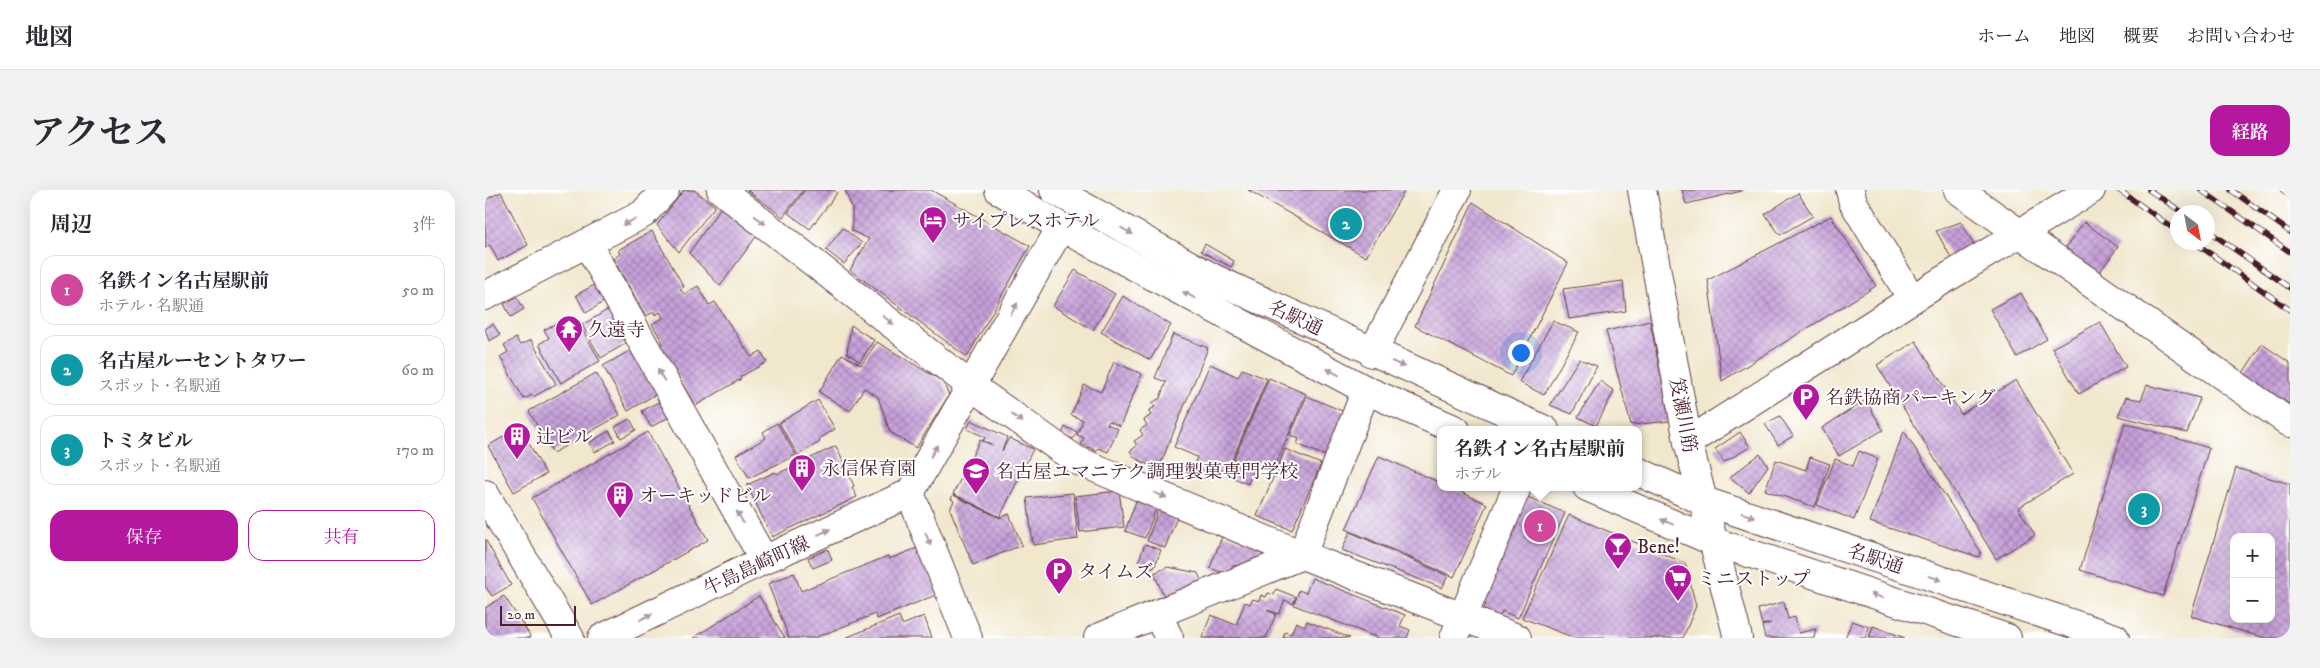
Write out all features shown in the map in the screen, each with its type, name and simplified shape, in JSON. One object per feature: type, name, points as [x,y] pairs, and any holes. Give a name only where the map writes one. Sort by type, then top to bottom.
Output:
[{"type":"street","points":[[485,296],[643,214],[665,190]]},
{"type":"street","points":[[721,190],[971,386],[1076,460],[1302,555],[1458,628],[1517,638]]},
{"type":"street","name":"名駅通","points":[[999,190],[1061,227],[1366,390],[1447,426]]},
{"type":"street","name":"名駅通","points":[[1054,190],[1215,279],[1536,426]]},
{"type":"street","points":[[1372,352],[1457,190]]},
{"type":"street","name":"笈瀬川筋","points":[[1642,190],[1688,442],[1701,500],[1738,638]]},
{"type":"street","points":[[1850,190],[1853,202],[1912,299]]},
{"type":"street","points":[[1958,190],[2290,423]]},
{"type":"street","points":[[1688,442],[1912,299],[2091,190]]},
{"type":"street","points":[[968,638],[910,493],[1061,227]]},
{"type":"street","points":[[587,243],[764,560]]},
{"type":"street","points":[[1098,638],[1163,627],[1302,555],[1366,390]]},
{"type":"street","name":"名駅通","points":[[1642,473],[1701,500],[2115,638]]},
{"type":"street","points":[[1458,628],[1515,491]]},
{"type":"street","name":"名駅通","points":[[1596,491],[1712,541],[2007,638]]},
{"type":"street","name":"牛島島崎町線","points":[[602,638],[764,560],[910,493]]},
{"type":"street","points":[[487,503],[570,638]]},
{"type":"building","points":[[684,190],[694,190],[715,206],[679,252],[657,225]]},
{"type":"building","points":[[747,190],[803,190],[783,217]]},
{"type":"building","points":[[805,190],[833,190],[837,193],[810,229],[788,213]]},
{"type":"building","points":[[845,190],[931,190],[1030,246],[967,357],[850,270],[869,239],[852,231],[852,208]]},
{"type":"building","points":[[1248,190],[1405,190],[1366,257]]},
{"type":"building","points":[[1682,190],[1742,190],[1742,191],[1686,204]]},
{"type":"building","points":[[501,192],[528,245],[498,261],[490,245],[485,248],[485,200]]},
{"type":"building","points":[[1798,193],[1813,216],[1780,235],[1765,214]]},
{"type":"building","points":[[1473,202],[1568,263],[1511,376],[1415,326]]},
{"type":"building","points":[[721,207],[758,234],[720,286],[689,253]]},
{"type":"building","points":[[1831,216],[1876,286],[1722,381],[1708,280]]},
{"type":"building","points":[[1961,222],[1976,249],[1953,261],[1936,231]]},
{"type":"building","points":[[2084,222],[2118,247],[2096,277],[2062,253]]},
{"type":"building","points":[[843,228],[862,243],[844,264],[826,250]]},
{"type":"building","points":[[652,231],[684,287],[680,289],[684,294],[698,286],[709,305],[715,302],[751,357],[761,351],[767,362],[695,406],[660,345],[663,343],[652,324],[663,318],[660,312],[655,315],[654,312],[646,316],[613,259],[620,254],[618,250]]},
{"type":"building","points":[[1205,244],[1234,261],[1231,267],[1201,251]]},
{"type":"building","points":[[1075,270],[1115,294],[1093,330],[1053,306]]},
{"type":"building","points":[[1623,281],[1626,311],[1569,319],[1563,289]]},
{"type":"building","points":[[596,284],[605,301],[586,313],[576,295]]},
{"type":"building","points":[[2021,293],[2047,339],[2017,357],[1990,309]]},
{"type":"building","points":[[1123,296],[1171,325],[1150,360],[1101,332]]},
{"type":"building","points":[[517,297],[524,309],[511,317],[504,304]]},
{"type":"building","points":[[611,308],[630,341],[601,358],[582,325]]},
{"type":"building","name":"久遠寺","points":[[564,319],[568,327],[578,322],[600,361],[561,383],[539,344],[549,338],[544,330]]},
{"type":"building","points":[[1553,321],[1579,332],[1544,395],[1519,382]]},
{"type":"building","points":[[1650,321],[1670,421],[1631,425],[1606,331]]},
{"type":"building","points":[[2100,322],[2126,367],[2079,394],[2052,348]]},
{"type":"building","points":[[493,324],[500,335],[489,341],[485,329]]},
{"type":"building","points":[[851,325],[874,340],[860,362],[847,353]]},
{"type":"building","points":[[1173,334],[1208,348],[1158,470],[1135,458],[1130,451],[1137,446],[1134,441],[1143,435],[1140,430],[1147,425],[1144,420],[1151,415],[1148,411],[1155,407],[1152,403],[1160,398],[1166,382],[1155,378]]},
{"type":"building","points":[[516,338],[520,345],[531,340],[556,384],[533,397],[532,395],[524,399],[500,357],[508,352],[504,345]]},
{"type":"building","points":[[1916,341],[1961,414],[2016,380],[2073,474],[2018,508],[2035,535],[1996,559],[1877,365]]},
{"type":"building","points":[[877,342],[942,381],[949,395],[916,448],[890,432],[878,397],[864,388],[850,411],[819,392],[842,354],[861,365]]},
{"type":"building","points":[[2262,344],[2290,363],[2290,405],[2243,373]]},
{"type":"building","points":[[631,350],[656,394],[628,411],[603,366]]},
{"type":"building","points":[[1579,359],[1597,366],[1572,414],[1550,405]]},
{"type":"building","points":[[1114,362],[1142,374],[1120,426],[1109,421],[1107,424],[1118,429],[1108,452],[1098,448],[1096,451],[1081,444],[1084,438],[1077,435],[1083,420],[1071,415],[1084,385],[1101,392]]},
{"type":"building","points":[[1210,364],[1238,377],[1242,369],[1267,379],[1227,472],[1221,470],[1218,477],[1194,466],[1197,457],[1174,447]]},
{"type":"building","points":[[596,373],[620,415],[553,453],[529,411]]},
{"type":"building","points":[[1269,378],[1306,394],[1272,473],[1255,466],[1248,484],[1227,475]]},
{"type":"building","points":[[1600,381],[1614,391],[1596,426],[1578,417]]},
{"type":"building","points":[[2147,385],[2200,398],[2187,433],[2118,416],[2126,397],[2141,400]]},
{"type":"building","points":[[1307,396],[1347,413],[1328,457],[1297,444],[1299,439],[1290,435]]},
{"type":"building","points":[[662,400],[671,416],[651,427],[642,411]]},
{"type":"building","points":[[818,400],[835,429],[819,439],[820,442],[798,455],[779,423]]},
{"type":"building","points":[[1866,400],[1883,430],[1839,456],[1822,428]]},
{"type":"building","points":[[1780,416],[1793,436],[1778,445],[1765,424]]},
{"type":"building","points":[[630,419],[636,430],[621,438],[615,427]]},
{"type":"building","points":[[971,420],[1007,437],[1002,451],[1009,438],[1033,449],[1000,517],[953,494],[980,440],[993,445],[983,441],[985,437],[967,429]]},
{"type":"building","points":[[777,423],[796,455],[749,478],[736,455],[766,438],[763,432]]},
{"type":"building","points":[[2125,423],[2209,448],[2163,596],[2080,570]]},
{"type":"building","points":[[1065,427],[1077,432],[1073,439],[1062,434]]},
{"type":"building","name":"辻ビル","points":[[522,431],[546,474],[514,492],[488,446],[505,436],[507,440]]},
{"type":"building","points":[[609,431],[615,441],[595,452],[589,443]]},
{"type":"building","points":[[1904,431],[1981,552],[1979,557],[1870,522]]},
{"type":"building","name":"オーキッドビル","points":[[648,432],[708,540],[592,605],[532,498]]},
{"type":"building","points":[[1740,432],[1750,447],[1724,462],[1715,449]]},
{"type":"building","name":"永信保育園","points":[[836,446],[857,497],[772,537],[747,485],[775,472],[777,474]]},
{"type":"building","points":[[1285,449],[1321,464],[1292,530],[1257,516]]},
{"type":"building","points":[[1859,451],[1878,459],[1854,520],[1817,505],[1835,459],[1853,466]]},
{"type":"building","points":[[1760,454],[1768,466],[1749,493],[1730,477]]},
{"type":"building","points":[[1379,456],[1437,481],[1437,491],[1459,491],[1487,504],[1454,577],[1346,529]]},
{"type":"building","points":[[1810,457],[1830,464],[1815,507],[1765,490],[1776,460],[1806,470]]},
{"type":"building","points":[[2236,468],[2290,484],[2290,638],[2265,638],[2191,616]]},
{"type":"building","points":[[1119,491],[1124,527],[1080,532],[1075,496]]},
{"type":"building","points":[[1073,493],[1078,539],[1033,545],[1027,498]]},
{"type":"building","points":[[953,495],[1000,518],[1009,514],[1022,545],[973,565],[950,509],[954,501],[951,499]]},
{"type":"building","points":[[1528,497],[1565,513],[1518,618],[1502,611],[1499,618],[1483,611],[1486,604],[1481,602]]},
{"type":"building","points":[[1136,501],[1156,509],[1145,538],[1125,531]]},
{"type":"building","points":[[1158,510],[1177,517],[1165,548],[1147,541]]},
{"type":"building","points":[[1569,515],[1685,563],[1696,606],[1683,638],[1575,638],[1522,618]]},
{"type":"building","points":[[1350,532],[1448,576],[1442,588],[1342,550]]},
{"type":"building","points":[[1223,534],[1261,548],[1266,555],[1245,569],[1233,565],[1228,575],[1210,568]]},
{"type":"building","points":[[485,539],[511,585],[492,596],[485,586]]},
{"type":"building","points":[[1145,544],[1161,550],[1154,568],[1138,562]]},
{"type":"building","points":[[920,547],[938,594],[877,619],[875,614],[814,638],[789,638],[768,584],[794,573],[801,591],[888,556],[889,559]]},
{"type":"building","points":[[828,549],[832,560],[813,568],[808,558]]},
{"type":"building","points":[[1168,567],[1198,573],[1203,586],[1166,601],[1154,573]]},
{"type":"building","points":[[1312,578],[1405,615],[1400,626],[1410,630],[1407,638],[1378,638],[1294,605],[1299,590],[1306,593]]},
{"type":"building","points":[[1276,589],[1296,597],[1293,604],[1285,600],[1279,614],[1267,610],[1276,614],[1266,638],[1202,638],[1211,615],[1236,625],[1245,602],[1250,604],[1253,599],[1259,601],[1261,595],[1266,597],[1268,593],[1274,595]]},
{"type":"building","points":[[504,596],[531,637],[485,638],[485,608]]},
{"type":"building","points":[[759,596],[785,638],[693,638],[739,609]]},
{"type":"building","points":[[1784,602],[1788,619],[1795,617],[1799,633],[1816,629],[1814,638],[1765,638],[1762,626],[1771,623],[1762,625],[1758,609]]},
{"type":"building","points":[[899,616],[902,625],[924,616],[932,638],[845,638]]},
{"type":"building","points":[[1307,621],[1350,638],[1283,638],[1285,632],[1291,634],[1296,622],[1305,626]]},
{"type":"building","points":[[1852,621],[1869,627],[1865,638],[1845,638]]},
{"type":"building","points":[[1873,626],[1905,638],[1869,638]]},
{"type":"railway","points":[[2119,190],[2170,226]]},
{"type":"railway","points":[[2149,190],[2172,205]]},
{"type":"railway","points":[[2201,190],[2290,252]]},
{"type":"railway","points":[[2231,190],[2290,232]]},
{"type":"railway","points":[[2283,190],[2290,195]]},
{"type":"railway","points":[[2215,236],[2290,288]]},
{"type":"railway","points":[[2205,250],[2290,310]]},
{"type":"place","name":"名古屋ルーセントタワー","points":[[1346,224]]},
{"type":"place","name":"サイプレスホテル","points":[[933,244]]},
{"type":"place","name":"久遠寺","points":[[569,353]]},
{"type":"place","name":"名鉄協商パーキング","points":[[1806,421]]},
{"type":"place","name":"辻ビル","points":[[517,460]]},
{"type":"place","name":"永信保育園","points":[[802,492]]},
{"type":"place","name":"名古屋ユマニテク調理製菓専門学校","points":[[976,495]]},
{"type":"place","name":"トミタビル","points":[[2144,509]]},
{"type":"place","name":"オーキッドビル","points":[[620,519]]},
{"type":"place","name":"名鉄イン名古屋駅前","points":[[1540,526]]},
{"type":"place","name":"Bene!","points":[[1618,570]]},
{"type":"place","name":"タイムズ","points":[[1059,595]]},
{"type":"place","name":"ミニストップ","points":[[1678,602]]}]
